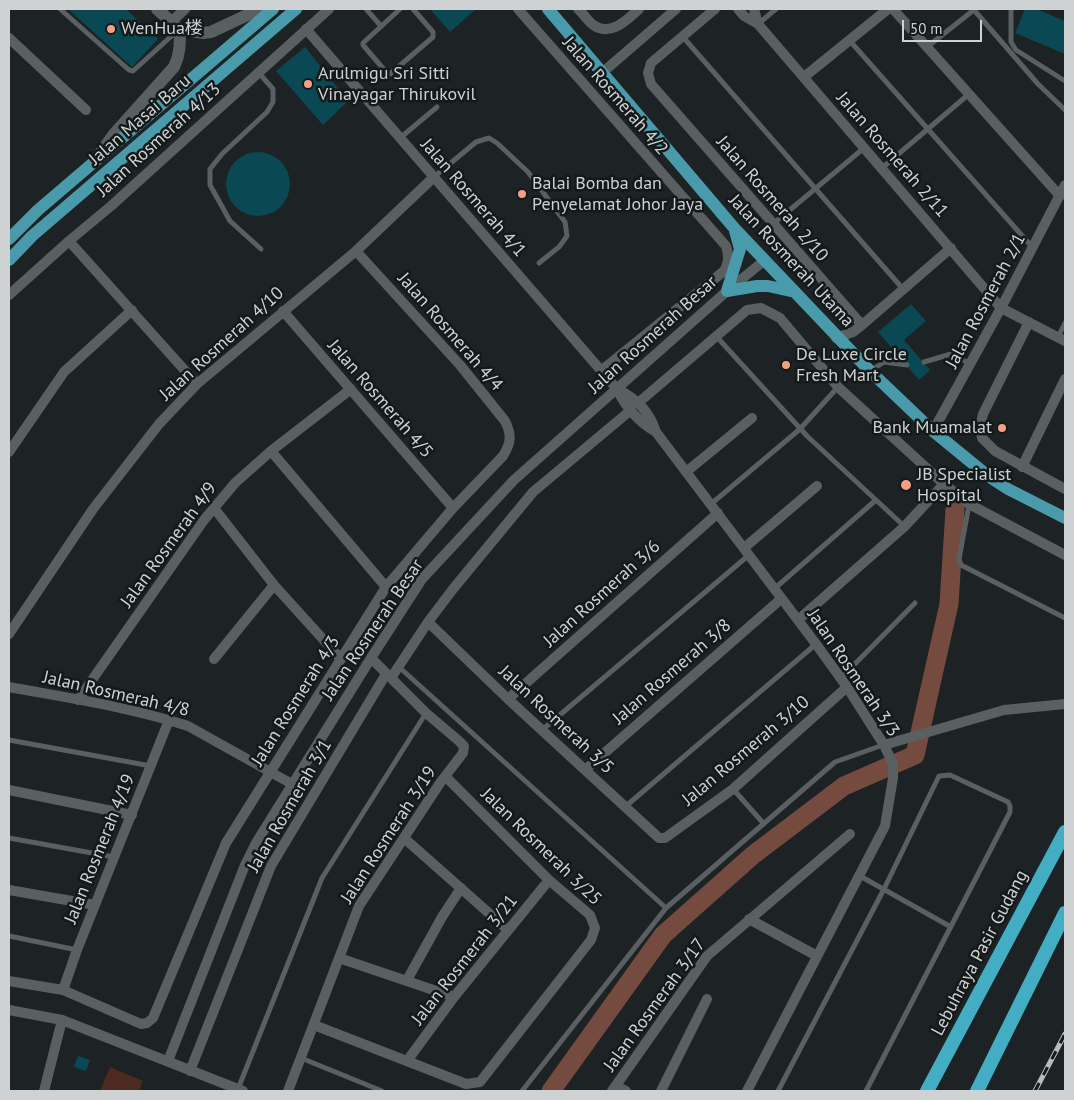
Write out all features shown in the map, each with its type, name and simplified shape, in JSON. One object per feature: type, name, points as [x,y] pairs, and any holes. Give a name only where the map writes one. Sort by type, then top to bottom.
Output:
[{"type":"highway","name":"Lebuhraya Pasir Gudang","points":[[927,1091],[1065,832]]},
{"type":"highway","points":[[977,1091],[1065,913]]},
{"type":"main road","name":"Jalan Masai Baru","points":[[9,238],[38,210],[273,9]]},
{"type":"main road","name":"Jalan Masai Baru","points":[[9,260],[32,236],[296,9]]},
{"type":"main road","name":"Jalan Rosmerah Utama","points":[[548,9],[735,228],[836,338],[934,431],[988,476],[1008,489],[1065,518]]},
{"type":"main road","points":[[735,228],[740,248],[727,291],[768,286],[795,292]]},
{"type":"street","points":[[157,9],[175,25],[203,33],[211,32],[260,9]]},
{"type":"street","points":[[90,167],[114,134],[174,67],[180,49],[175,25],[185,9]]},
{"type":"street","name":"Jalan Rosmerah 4/13","points":[[9,295],[68,241],[111,206],[329,9]]},
{"type":"street","name":"Jalan Rosmerah 4/2","points":[[518,9],[726,246],[728,266],[724,271],[601,370]]},
{"type":"street","points":[[578,9],[593,25],[607,29],[620,26],[640,9]]},
{"type":"street","points":[[603,72],[676,9]]},
{"type":"street","name":"Jalan Rosmerah 2/10","points":[[715,9],[651,63],[648,73],[651,84],[862,325]]},
{"type":"street","name":"Jalan Rosmerah 2/11","points":[[738,9],[744,16],[758,24],[1001,308]]},
{"type":"street","name":"Jalan Rosmerah 2/11","points":[[754,9],[758,24]]},
{"type":"street","points":[[804,77],[888,9]]},
{"type":"street","points":[[894,9],[1060,196]]},
{"type":"street","name":"Jalan Rosmerah 4/1","points":[[306,29],[617,389]]},
{"type":"street","points":[[9,38],[86,110]]},
{"type":"street","name":"Jalan Rosmerah 4/10","points":[[9,634],[92,509],[159,424],[197,384],[356,251],[434,178]]},
{"type":"street","name":"Jalan Rosmerah 2/1","points":[[934,431],[1065,185]]},
{"type":"street","points":[[68,241],[197,384]]},
{"type":"street","points":[[836,338],[853,332],[862,325],[951,248]]},
{"type":"street","name":"Jalan Rosmerah 4/4","points":[[356,251],[460,365],[505,421],[510,430],[511,439]]},
{"type":"street","name":"Jalan Rosmerah Besar","points":[[168,1061],[245,865],[256,843],[417,587],[514,480],[727,291],[765,260]]},
{"type":"street","name":"Jalan Rosmerah 3/1","points":[[190,1071],[271,866],[389,676],[399,667],[428,622],[533,492],[747,310],[761,308],[780,318],[838,387],[944,484],[969,504],[1065,555]]},
{"type":"street","points":[[1001,308],[1061,339]]},
{"type":"street","points":[[9,452],[64,372],[132,310]]},
{"type":"street","name":"Jalan Rosmerah 4/5","points":[[283,311],[453,508]]},
{"type":"street","points":[[1030,322],[983,414],[980,426],[982,438],[987,445],[1065,489]]},
{"type":"street","points":[[1022,466],[1065,378]]},
{"type":"street","name":"Jalan Rosmerah 4/9","points":[[78,700],[214,508],[236,483],[271,451],[351,389]]},
{"type":"street","name":"Jalan Rosmerah 3/3","points":[[617,389],[629,395],[635,406],[652,420],[656,432],[841,678],[884,745],[892,764],[893,778],[885,826],[747,1091]]},
{"type":"street","points":[[686,472],[752,418]]},
{"type":"street","name":"Jalan Rosmerah 4/3","points":[[63,990],[141,1024],[147,1023],[153,1018],[226,843],[386,586],[453,508],[503,456],[511,439]]},
{"type":"street","points":[[271,451],[386,586]]},
{"type":"street","points":[[798,620],[904,527],[944,484]]},
{"type":"street","points":[[747,551],[817,486]]},
{"type":"street","points":[[214,508],[274,585],[341,659]]},
{"type":"street","name":"Jalan Rosmerah 3/6","points":[[508,699],[718,513]]},
{"type":"street","points":[[214,659],[274,585]]},
{"type":"street","name":"Jalan Rosmerah 3/8","points":[[585,770],[781,599]]},
{"type":"street","name":"Jalan Rosmerah 3/5","points":[[428,622],[508,699],[659,838],[665,838]]},
{"type":"street","name":"Jalan Rosmerah 3/19","points":[[288,1091],[359,906],[463,753],[464,746],[426,713],[371,658]]},
{"type":"street","name":"Jalan Rosmerah 4/8","points":[[9,687],[78,700],[188,726],[292,784]]},
{"type":"street","name":"Jalan Rosmerah 3/10","points":[[665,838],[733,789],[847,687]]},
{"type":"street","points":[[884,745],[1004,710],[1065,704]]},
{"type":"street","name":"Jalan Rosmerah 4/19","points":[[63,990],[77,950],[169,720]]},
{"type":"street","name":"Jalan Rosmerah 3/25","points":[[407,1060],[466,1084],[480,1082],[594,934],[594,921],[590,915],[549,880],[446,777]]},
{"type":"street","points":[[9,790],[132,815]]},
{"type":"street","name":"Jalan Rosmerah 3/17","points":[[614,1089],[707,956],[850,834]]},
{"type":"street","points":[[404,838],[508,930]]},
{"type":"street","name":"Jalan Rosmerah 3/21","points":[[407,1060],[454,997],[549,880]]},
{"type":"street","points":[[408,980],[442,917],[461,888]]},
{"type":"street","points":[[9,890],[95,905]]},
{"type":"street","points":[[749,919],[817,956]]},
{"type":"street","points":[[339,958],[454,997]]},
{"type":"street","points":[[9,980],[63,990]]},
{"type":"street","points":[[661,1091],[707,999]]},
{"type":"street","points":[[9,1010],[62,1020],[240,1090]]},
{"type":"street","points":[[44,1091],[62,1020]]},
{"type":"street","points":[[314,1025],[407,1060]]},
{"type":"street","points":[[614,1089],[626,1091]]},
{"type":"lane","points":[[60,9],[129,70],[133,71],[175,25]]},
{"type":"lane","points":[[366,9],[381,26]]},
{"type":"lane","points":[[400,9],[363,45],[387,73],[390,74],[433,36],[433,32],[413,9]]},
{"type":"lane","points":[[758,24],[776,9]]},
{"type":"lane","points":[[927,47],[974,9],[1038,84],[1065,110]]},
{"type":"lane","points":[[1012,9],[1012,45],[1016,50],[1065,81]]},
{"type":"lane","points":[[683,37],[903,289]]},
{"type":"lane","points":[[850,41],[1033,248]]},
{"type":"lane","points":[[259,72],[273,89],[273,102],[267,112],[222,154],[210,169],[210,185],[230,221],[261,249]]},
{"type":"lane","points":[[882,168],[969,94]]},
{"type":"lane","points":[[400,138],[437,107]]},
{"type":"lane","points":[[434,178],[476,142],[489,138],[497,143],[528,172],[564,222],[567,236],[559,248],[539,263]]},
{"type":"lane","points":[[773,224],[864,148]]},
{"type":"lane","points":[[1061,339],[1065,323]]},
{"type":"lane","points":[[716,336],[800,429],[904,527]]},
{"type":"lane","points":[[924,362],[951,354],[970,364]]},
{"type":"lane","points":[[870,371],[884,362],[907,365]]},
{"type":"lane","points":[[711,504],[800,429],[838,387]]},
{"type":"lane","points":[[774,589],[876,500]]},
{"type":"lane","points":[[969,504],[959,559],[961,566],[1065,618]]},
{"type":"lane","points":[[542,730],[747,551]]},
{"type":"lane","points":[[841,678],[914,603]]},
{"type":"lane","points":[[626,806],[816,644]]},
{"type":"lane","points":[[399,667],[666,908]]},
{"type":"lane","points":[[240,1090],[322,878],[426,713]]},
{"type":"lane","points":[[9,740],[151,766]]},
{"type":"lane","points":[[522,1091],[666,908],[835,762],[884,745]]},
{"type":"lane","points":[[778,1091],[884,889],[939,776],[950,775],[1008,802],[1010,812],[866,1091]]},
{"type":"lane","points":[[733,789],[764,824]]},
{"type":"lane","points":[[9,838],[114,857]]},
{"type":"lane","points":[[859,875],[951,927]]},
{"type":"lane","points":[[9,936],[77,950]]},
{"type":"lane","points":[[301,1058],[382,1091]]},
{"type":"shaded area","points":[[110,1067],[143,1081],[139,1091],[100,1091]]},
{"type":"building","points":[[68,9],[126,9],[158,39],[132,67]]},
{"type":"building","points":[[430,9],[476,9],[450,32]]},
{"type":"building","points":[[1025,9],[1036,9],[1065,21],[1065,54],[1015,33]]},
{"type":"building","points":[[305,47],[348,101],[323,125],[276,71]]},
{"type":"building","points":[[252,152],[264,152],[281,161],[288,172],[290,184],[288,196],[281,207],[264,216],[252,216],[240,211],[231,202],[226,190],[226,178],[231,166],[240,157]]},
{"type":"building","points":[[911,304],[926,321],[904,340],[930,370],[919,380],[878,332]]},
{"type":"building","points":[[78,1056],[90,1060],[86,1071],[74,1067]]},
{"type":"waterway","points":[[551,1091],[663,935],[753,855],[844,786],[915,755],[949,604],[955,509]]},
{"type":"railway","points":[[1035,1091],[1065,1034]]},
{"type":"place","name":"WenHua楼","points":[[111,29]]},
{"type":"place","name":"Arulmigu Sri Sitti Vinayagar Thirukovil","points":[[308,84]]},
{"type":"place","name":"Balai Bomba dan Penyelamat Johor Jaya","points":[[522,194]]},
{"type":"place","name":"De Luxe Circle Fresh Mart","points":[[786,365]]},
{"type":"place","name":"Bank Muamalat","points":[[1002,428]]},
{"type":"place","name":"JB Specialist Hospital","points":[[906,485]]}]
